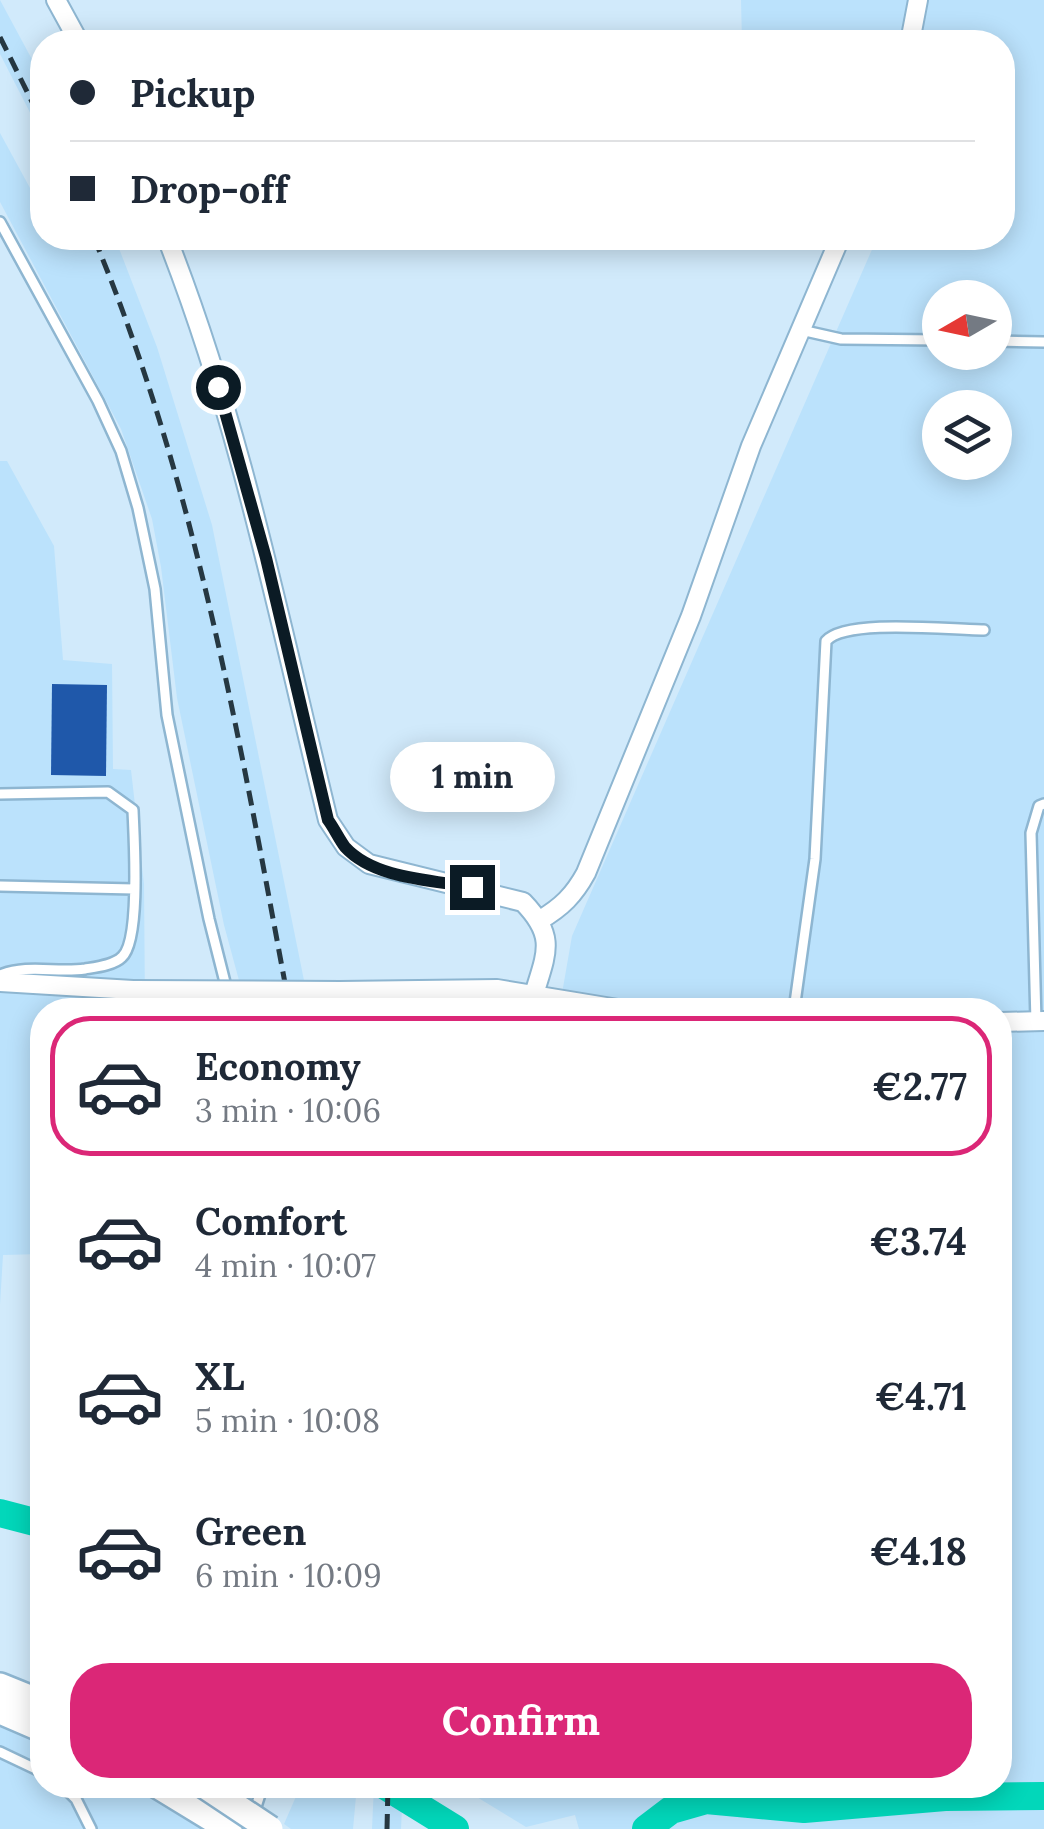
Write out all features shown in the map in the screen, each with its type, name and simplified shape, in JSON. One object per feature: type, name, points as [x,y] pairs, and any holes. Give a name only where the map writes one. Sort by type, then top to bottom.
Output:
[{"type":"street","points":[[56,0],[72,30]]},
{"type":"street","points":[[912,30],[918,0]]},
{"type":"street","points":[[171,250],[239,452],[328,820],[346,848],[369,864],[523,902],[540,920],[547,943],[534,994]]},
{"type":"street","points":[[540,920],[560,908],[586,873],[691,616],[751,446],[835,250]]},
{"type":"street","points":[[0,979],[133,990],[497,989],[550,998]]},
{"type":"street","points":[[1012,1022],[1040,1022]]},
{"type":"street","points":[[179,1798],[230,1829]]},
{"type":"street","points":[[224,1798],[270,1829]]},
{"type":"lane","points":[[0,222],[122,451],[155,589],[167,714],[208,919],[229,998]]},
{"type":"lane","points":[[801,330],[841,338],[922,340]]},
{"type":"lane","points":[[1012,341],[1044,342]]},
{"type":"lane","points":[[796,998],[815,859],[826,641],[832,634],[855,628],[984,630]]},
{"type":"lane","points":[[0,794],[108,792],[132,810],[136,865],[130,947],[121,958],[83,970],[17,969],[0,979]]},
{"type":"lane","points":[[1040,1022],[1031,833],[1039,806],[1044,804]]},
{"type":"lane","points":[[0,886],[134,889]]},
{"type":"lane","points":[[0,1752],[30,1766]]},
{"type":"lane","points":[[75,1798],[91,1829]]},
{"type":"lane","points":[[248,1829],[259,1798]]},
{"type":"shaded area","points":[[0,0],[30,56],[30,113],[0,54]]},
{"type":"shaded area","points":[[741,0],[1044,0],[1044,1829],[579,1829],[575,1815],[526,1827],[478,1798],[1012,1798],[1012,998],[561,998],[572,936],[872,250],[1015,250],[1015,30],[742,30]]},
{"type":"shaded area","points":[[0,133],[30,188],[30,250],[120,250],[157,347],[212,525],[308,998],[244,998],[224,925],[177,698],[152,519],[121,429],[0,202]]},
{"type":"shaded area","points":[[0,461],[7,461],[54,546],[63,660],[112,664],[113,769],[131,770],[144,884],[145,998],[30,998],[30,1254],[3,1255],[0,1305]]},
{"type":"shaded area","points":[[0,1724],[30,1737],[30,1798],[155,1798],[207,1829],[0,1829]]},
{"type":"shaded area","points":[[295,1798],[356,1798],[353,1829],[291,1829],[284,1824]]},
{"type":"shaded area","points":[[373,1798],[402,1798],[401,1829],[372,1829]]},
{"type":"building","points":[[52,684],[107,685],[106,776],[51,775]]},
{"type":"waterway","points":[[0,1513],[30,1521]]},
{"type":"waterway","points":[[1012,1796],[1044,1796]]},
{"type":"waterway","points":[[405,1798],[455,1829]]},
{"type":"waterway","points":[[646,1829],[671,1810],[706,1800],[804,1809],[933,1798]]},
{"type":"railway","points":[[0,37],[30,98]]},
{"type":"railway","points":[[99,250],[130,331],[188,522],[234,716],[288,998]]},
{"type":"railway","points":[[387,1829],[388,1798]]},
{"type":"route","points":[[218,387],[266,558],[328,820],[346,848],[369,864],[403,875],[472,887]]}]
